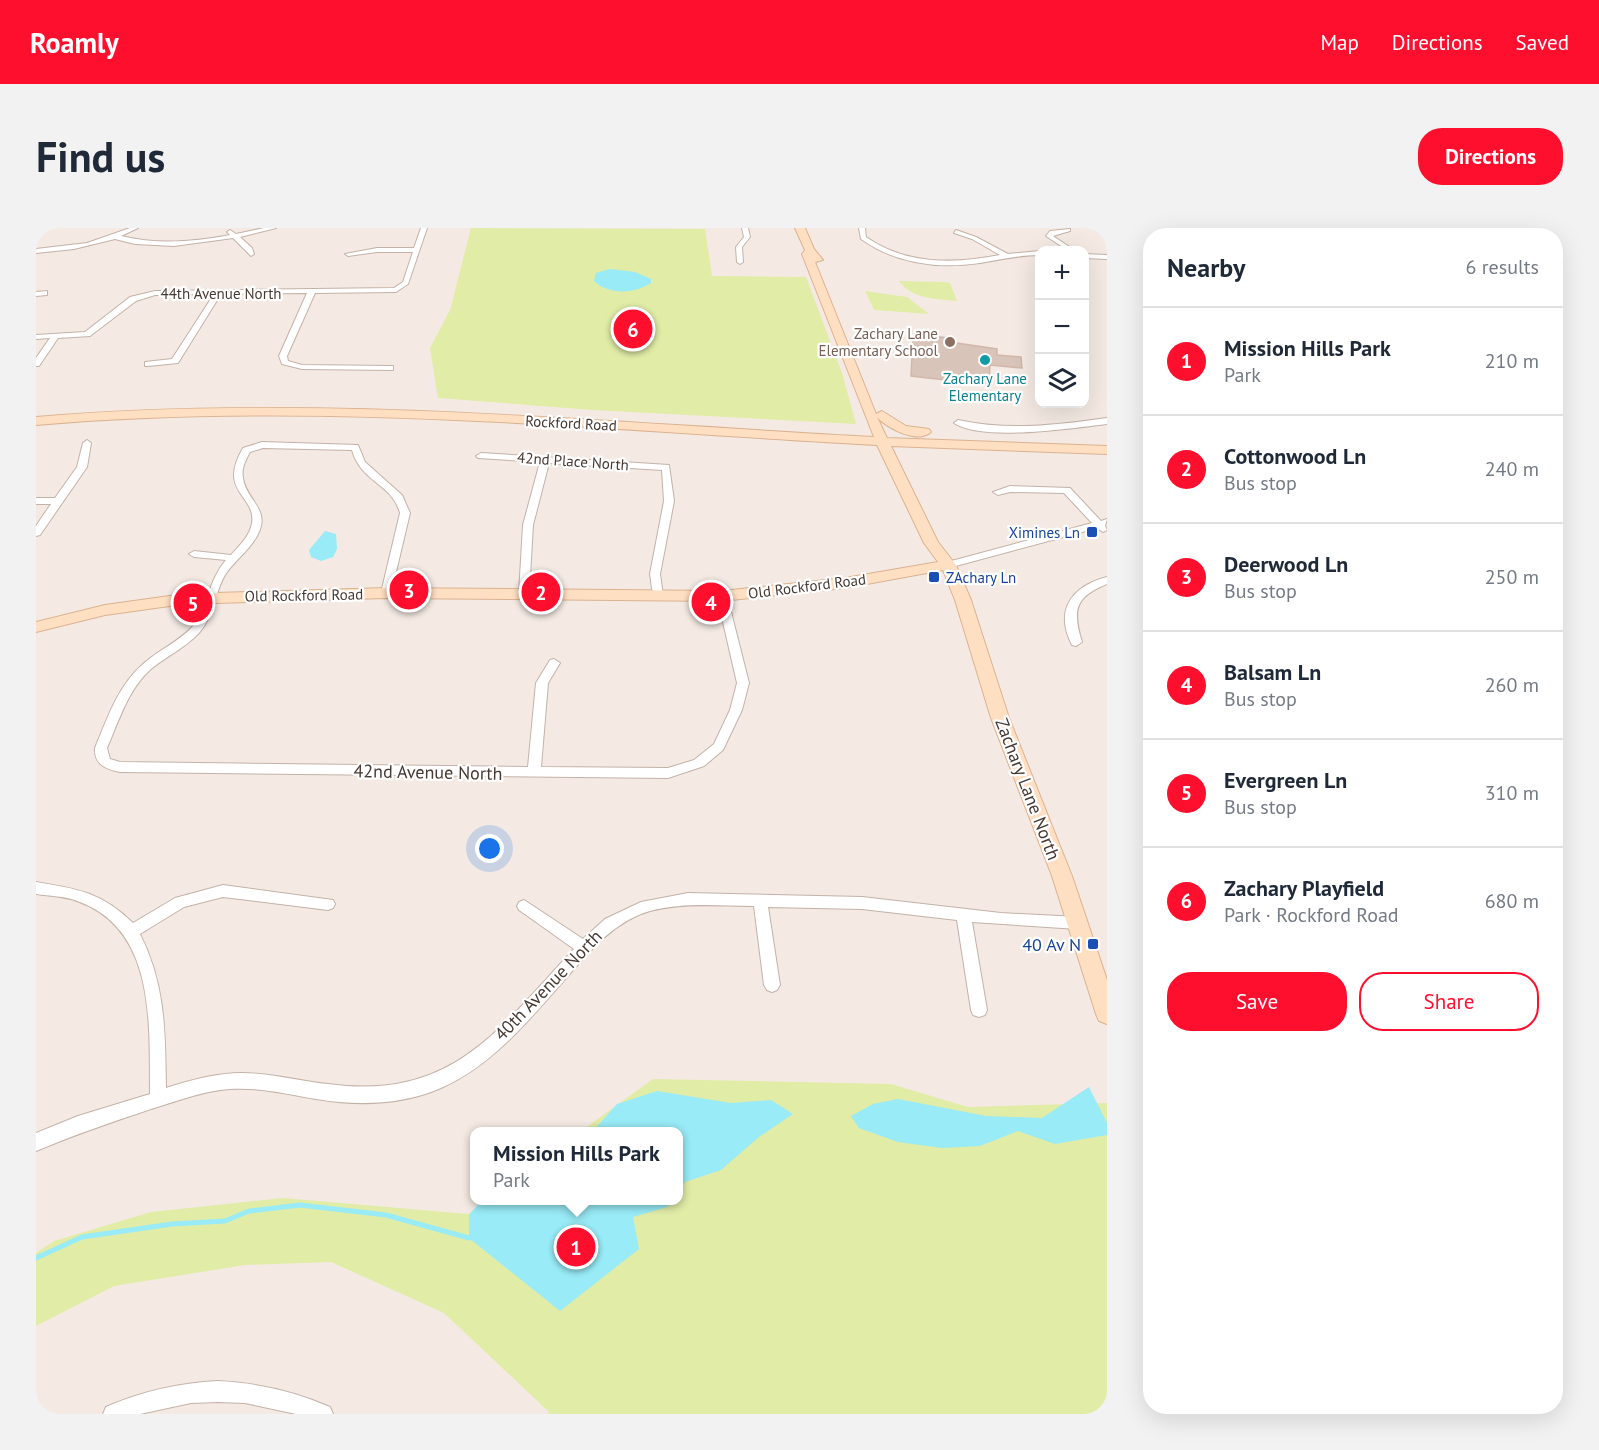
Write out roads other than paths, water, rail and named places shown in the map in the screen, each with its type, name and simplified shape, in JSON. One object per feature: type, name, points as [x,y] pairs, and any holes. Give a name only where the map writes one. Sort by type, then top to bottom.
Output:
[{"type":"street","points":[[36,251],[73,247],[115,237],[135,228]]},
{"type":"street","points":[[227,228],[250,249],[251,254]]},
{"type":"street","points":[[115,237],[136,243],[164,246],[195,244],[273,228]]},
{"type":"street","points":[[348,254],[376,250],[418,250],[424,228]]},
{"type":"street","points":[[740,262],[739,247],[747,237],[745,228]]},
{"type":"street","name":"Zachary Lane North","points":[[800,228],[810,250],[815,254],[882,415],[889,456],[944,543],[948,565],[963,600],[1000,718],[1062,876],[1107,1014]]},
{"type":"street","points":[[862,228],[862,238],[892,255],[919,261],[978,261],[1005,255],[1035,253]]},
{"type":"street","points":[[1065,246],[1049,236],[1052,232],[1068,230]]},
{"type":"street","points":[[956,232],[974,238],[1005,255]]},
{"type":"street","points":[[158,254],[164,246]]},
{"type":"street","name":"44th Avenue North","points":[[36,337],[81,335],[92,332],[129,302],[147,294],[396,290],[405,286],[418,250]]},
{"type":"street","name":"Zachary Lane North","points":[[810,250],[807,254],[816,282],[886,437],[922,510]]},
{"type":"street","points":[[877,260],[892,255]]},
{"type":"street","points":[[1089,256],[1107,257]]},
{"type":"street","points":[[312,291],[283,356],[288,364],[302,367],[390,368]]},
{"type":"street","points":[[148,364],[175,362],[218,293]]},
{"type":"street","points":[[36,364],[56,336]]},
{"type":"street","name":"Rockford Road","points":[[36,414],[165,404],[308,402],[1107,450]]},
{"type":"street","name":"Rockford Road","points":[[36,421],[175,411],[300,409],[753,433],[1107,442]]},
{"type":"street","points":[[882,415],[888,423],[910,431],[979,439]]},
{"type":"street","points":[[958,423],[981,428],[1033,430],[1107,422]]},
{"type":"street","points":[[753,433],[766,437],[860,443],[877,448],[889,456]]},
{"type":"street","points":[[36,532],[82,467],[87,443]]},
{"type":"street","points":[[212,598],[219,577],[252,536],[259,518],[238,485],[240,462],[246,450],[262,445],[355,447],[362,466],[395,493],[405,513],[386,593]]},
{"type":"street","name":"42nd Place North","points":[[481,456],[666,467],[669,501],[655,574],[657,596]]},
{"type":"street","points":[[524,594],[528,525],[545,459]]},
{"type":"street","points":[[999,492],[1010,489],[1067,490],[1102,524],[1107,532]]},
{"type":"street","points":[[1074,498],[1087,497]]},
{"type":"street","points":[[36,501],[59,501]]},
{"type":"street","name":"Old Rockford Road","points":[[36,627],[126,607],[212,598],[386,593],[722,596],[806,588],[948,565],[1102,524]]},
{"type":"street","points":[[194,554],[232,558]]},
{"type":"street","points":[[1076,642],[1070,622],[1070,609],[1082,592],[1107,580]]},
{"type":"street","name":"42nd Avenue North","points":[[212,598],[204,618],[195,630],[142,670],[125,697],[100,755],[109,765],[534,773],[668,773],[699,763],[711,754],[723,739],[741,696],[743,683],[722,596]]},
{"type":"street","points":[[534,773],[542,682],[554,663]]},
{"type":"street","points":[[36,888],[74,893],[116,914],[131,932],[145,955],[150,971],[156,1014],[158,1099]]},
{"type":"street","points":[[131,932],[180,902],[223,891],[328,904]]},
{"type":"street","name":"40th Avenue North","points":[[36,1142],[89,1120],[229,1081],[258,1080],[350,1095],[416,1089],[449,1076],[479,1056],[610,923],[646,906],[688,899],[862,903],[1078,923]]},
{"type":"street","points":[[760,900],[772,985]]},
{"type":"street","points":[[524,906],[584,948]]},
{"type":"street","points":[[963,914],[979,1010]]},
{"type":"street","points":[[113,1414],[156,1401],[195,1393],[230,1391],[264,1394],[296,1402],[323,1414]]},
{"type":"water","points":[[610,269],[635,272],[651,279],[651,283],[629,291],[614,291],[594,281],[596,273]]},
{"type":"water","points":[[325,531],[336,534],[337,549],[333,557],[321,561],[311,557],[309,550]]},
{"type":"water","points":[[1089,1087],[1107,1123],[1107,1135],[1055,1144],[1018,1131],[980,1146],[942,1148],[898,1142],[859,1128],[851,1116],[873,1104],[898,1099],[986,1116],[1042,1118]]},
{"type":"water","points":[[657,1091],[731,1103],[771,1100],[793,1114],[759,1137],[721,1170],[685,1182],[683,1185],[683,1127],[597,1127],[617,1104]]},
{"type":"water","points":[[478,1205],[669,1205],[633,1217],[639,1249],[560,1311],[469,1238],[469,1215]]},
{"type":"waterway","points":[[36,1258],[82,1237],[172,1224],[225,1221],[249,1211],[300,1205],[386,1215],[469,1238],[473,1237]]},
{"type":"place","name":"Zachary Playfield","points":[[633,329]]},
{"type":"place","name":"Zachary Lane Elementary School","points":[[950,342]]},
{"type":"place","name":"Zachary Lane Elementary","points":[[985,360]]},
{"type":"place","name":"Ximines Ln","points":[[1092,532]]},
{"type":"place","name":"ZAchary Ln","points":[[934,577]]},
{"type":"place","name":"Deerwood Ln","points":[[409,590]]},
{"type":"place","name":"Cottonwood Ln","points":[[541,592]]},
{"type":"place","name":"Balsam Ln","points":[[711,602]]},
{"type":"place","name":"Evergreen Ln","points":[[193,603]]},
{"type":"place","name":"40 Av N","points":[[1093,944]]},
{"type":"place","name":"Mission Hills Park","points":[[576,1247]]}]
